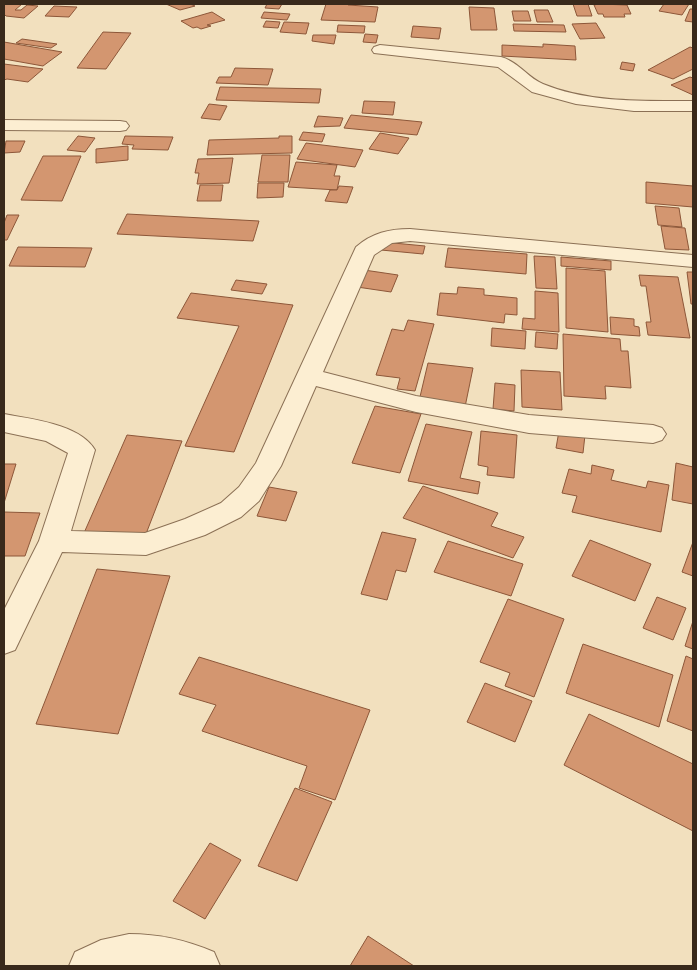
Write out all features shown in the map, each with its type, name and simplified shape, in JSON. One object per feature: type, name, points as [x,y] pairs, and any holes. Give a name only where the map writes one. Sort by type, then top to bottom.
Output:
[{"type":"street","points":[[380,50],[509,64],[516,73],[531,85],[591,103],[624,106],[693,106]]},
{"type":"street","points":[[4,125],[120,126]]},
{"type":"street","points":[[53,541],[146,544],[195,527],[231,510],[249,494],[268,466],[364,252],[377,241],[390,235],[410,235],[693,261]]},
{"type":"street","points":[[308,376],[416,404],[529,424],[653,434]]},
{"type":"street","points":[[4,423],[64,438],[75,443],[82,450],[53,541],[4,641]]},
{"type":"street","points":[[89,966],[96,962],[136,953],[183,958],[200,966]]},
{"type":"building","points":[[6,4],[22,4],[15,10],[21,10],[27,5],[38,6],[24,18],[6,16],[4,14],[4,6]]},
{"type":"building","points":[[166,4],[190,4],[195,6],[180,10]]},
{"type":"building","points":[[267,4],[282,4],[279,9],[265,8]]},
{"type":"building","points":[[326,4],[378,7],[375,22],[321,20]]},
{"type":"building","points":[[573,4],[588,4],[592,16],[577,16]]},
{"type":"building","points":[[664,4],[689,4],[682,15],[659,11]]},
{"type":"building","points":[[594,5],[627,5],[631,14],[624,14],[625,17],[604,17],[603,14],[598,14]]},
{"type":"building","points":[[54,6],[77,7],[69,17],[45,16]]},
{"type":"building","points":[[469,7],[494,8],[497,30],[471,30]]},
{"type":"building","points":[[690,9],[693,9],[693,22],[685,21]]},
{"type":"building","points":[[534,10],[548,10],[553,22],[537,22]]},
{"type":"building","points":[[512,11],[528,11],[531,21],[514,21]]},
{"type":"building","points":[[212,12],[225,20],[207,25],[211,26],[201,29],[193,28],[181,21]]},
{"type":"building","points":[[264,12],[290,14],[287,20],[261,18]]},
{"type":"building","points":[[266,21],[280,22],[278,28],[263,27]]},
{"type":"building","points":[[284,22],[309,23],[306,34],[280,32]]},
{"type":"building","points":[[596,23],[605,38],[580,39],[572,24]]},
{"type":"building","points":[[513,24],[564,25],[566,32],[514,31]]},
{"type":"building","points":[[338,25],[365,26],[364,33],[337,32]]},
{"type":"building","points":[[413,26],[441,28],[439,39],[411,37]]},
{"type":"building","points":[[103,32],[131,33],[106,69],[77,68]]},
{"type":"building","points":[[365,34],[378,35],[376,43],[363,42]]},
{"type":"building","points":[[313,35],[336,35],[334,44],[312,41]]},
{"type":"building","points":[[22,39],[57,44],[51,48],[16,43]]},
{"type":"building","points":[[4,42],[62,52],[43,66],[4,59]]},
{"type":"building","points":[[543,44],[575,46],[576,60],[502,56],[502,45],[543,47]]},
{"type":"building","points":[[690,47],[693,48],[693,69],[673,79],[648,70]]},
{"type":"building","points":[[622,62],[635,64],[633,71],[620,69]]},
{"type":"building","points":[[4,64],[43,69],[28,82],[4,80]]},
{"type":"building","points":[[235,68],[273,69],[268,85],[216,83],[219,77],[231,77]]},
{"type":"building","points":[[690,77],[693,78],[693,95],[671,85]]},
{"type":"building","points":[[220,87],[321,89],[319,103],[216,100]]},
{"type":"building","points":[[364,101],[395,102],[393,115],[362,113]]},
{"type":"building","points":[[209,104],[227,106],[220,120],[201,118]]},
{"type":"building","points":[[351,115],[422,122],[417,135],[344,128]]},
{"type":"building","points":[[318,116],[343,118],[340,126],[314,127]]},
{"type":"building","points":[[303,132],[325,134],[322,142],[299,140]]},
{"type":"building","points":[[380,133],[409,138],[398,154],[369,149]]},
{"type":"building","points":[[78,136],[95,138],[85,152],[67,150]]},
{"type":"building","points":[[125,136],[173,137],[168,150],[132,149],[134,145],[122,144]]},
{"type":"building","points":[[279,136],[292,136],[292,153],[207,155],[209,140],[279,138]]},
{"type":"building","points":[[6,141],[25,141],[20,152],[4,153]]},
{"type":"building","points":[[306,143],[363,150],[355,167],[297,159]]},
{"type":"building","points":[[128,146],[128,160],[96,163],[96,149]]},
{"type":"building","points":[[262,155],[290,155],[288,182],[258,182]]},
{"type":"building","points":[[43,156],[81,156],[62,201],[21,200]]},
{"type":"building","points":[[233,158],[229,183],[197,184],[199,173],[195,173],[198,159]]},
{"type":"building","points":[[296,162],[337,165],[334,176],[340,176],[337,190],[288,187]]},
{"type":"building","points":[[646,182],[693,186],[693,207],[646,203]]},
{"type":"building","points":[[258,183],[284,183],[283,197],[257,198]]},
{"type":"building","points":[[200,185],[223,185],[221,201],[197,201]]},
{"type":"building","points":[[339,186],[353,187],[347,203],[325,201],[330,190],[337,190]]},
{"type":"building","points":[[655,206],[679,208],[682,227],[658,225]]},
{"type":"building","points":[[127,214],[259,221],[253,241],[117,234]]},
{"type":"building","points":[[7,215],[19,215],[7,240],[4,240],[4,223]]},
{"type":"building","points":[[661,226],[685,228],[689,250],[665,249]]},
{"type":"building","points":[[383,242],[425,246],[423,254],[381,250]]},
{"type":"building","points":[[18,247],[92,248],[85,267],[9,266]]},
{"type":"building","points":[[448,248],[527,254],[526,274],[445,267]]},
{"type":"building","points":[[534,256],[555,257],[557,289],[536,288]]},
{"type":"building","points":[[561,257],[611,261],[611,270],[561,266]]},
{"type":"building","points":[[566,268],[605,271],[608,332],[566,328]]},
{"type":"building","points":[[364,270],[398,275],[391,292],[357,287]]},
{"type":"building","points":[[687,272],[693,272],[693,304],[691,304]]},
{"type":"building","points":[[639,275],[678,277],[690,338],[648,335],[646,322],[651,322],[646,286],[641,286]]},
{"type":"building","points":[[236,280],[267,284],[262,294],[231,290]]},
{"type":"building","points":[[458,287],[484,289],[484,295],[517,298],[517,315],[505,314],[504,323],[437,315],[440,293],[457,294]]},
{"type":"building","points":[[535,291],[558,293],[559,332],[522,329],[523,318],[535,319]]},
{"type":"building","points":[[191,293],[293,305],[234,452],[185,446],[239,326],[177,318]]},
{"type":"building","points":[[610,317],[634,319],[634,326],[639,327],[640,336],[611,334]]},
{"type":"building","points":[[408,320],[434,324],[415,391],[397,389],[400,378],[376,375],[392,329],[404,331]]},
{"type":"building","points":[[492,328],[526,331],[525,349],[491,346]]},
{"type":"building","points":[[536,332],[558,334],[557,349],[535,347]]},
{"type":"building","points":[[563,334],[620,339],[621,351],[628,351],[631,388],[605,386],[606,399],[564,396]]},
{"type":"building","points":[[428,363],[473,368],[465,407],[419,401]]},
{"type":"building","points":[[521,370],[560,372],[562,410],[522,407]]},
{"type":"building","points":[[495,383],[515,385],[514,411],[493,409]]},
{"type":"building","points":[[375,406],[421,414],[400,473],[352,463]]},
{"type":"building","points":[[426,424],[472,432],[460,478],[480,482],[478,494],[408,481]]},
{"type":"building","points":[[481,431],[517,435],[514,478],[487,475],[488,467],[478,465]]},
{"type":"building","points":[[559,431],[585,435],[583,453],[556,448]]},
{"type":"building","points":[[127,435],[182,441],[144,539],[84,533]]},
{"type":"building","points":[[676,463],[693,467],[693,504],[672,500]]},
{"type":"building","points":[[4,464],[16,464],[4,503]]},
{"type":"building","points":[[592,465],[614,470],[611,480],[646,488],[648,481],[669,485],[661,532],[572,512],[577,496],[562,493],[569,469],[591,474]]},
{"type":"building","points":[[423,486],[498,513],[491,526],[524,537],[513,558],[403,518]]},
{"type":"building","points":[[269,487],[297,492],[286,521],[257,516]]},
{"type":"building","points":[[4,512],[40,513],[25,556],[4,556]]},
{"type":"building","points":[[382,532],[416,539],[406,572],[396,570],[387,600],[361,594]]},
{"type":"building","points":[[590,540],[651,564],[635,601],[572,576]]},
{"type":"building","points":[[448,541],[523,564],[511,596],[434,572]]},
{"type":"building","points":[[693,542],[693,576],[682,572]]},
{"type":"building","points":[[97,569],[170,576],[118,734],[36,724]]},
{"type":"building","points":[[657,597],[686,608],[673,640],[643,628]]},
{"type":"building","points":[[508,599],[564,619],[534,697],[505,686],[510,673],[480,662]]},
{"type":"building","points":[[693,621],[693,649],[685,646]]},
{"type":"building","points":[[583,644],[673,675],[659,727],[566,693]]},
{"type":"building","points":[[686,656],[693,659],[693,731],[667,721]]},
{"type":"building","points":[[199,657],[370,710],[335,800],[299,788],[307,766],[202,731],[216,705],[179,694]]},
{"type":"building","points":[[485,683],[532,701],[515,742],[467,722]]},
{"type":"building","points":[[589,714],[693,764],[693,831],[564,765]]},
{"type":"building","points":[[295,788],[332,802],[297,881],[258,866]]},
{"type":"building","points":[[210,843],[241,860],[205,919],[173,901]]},
{"type":"building","points":[[368,936],[414,966],[350,966]]}]
